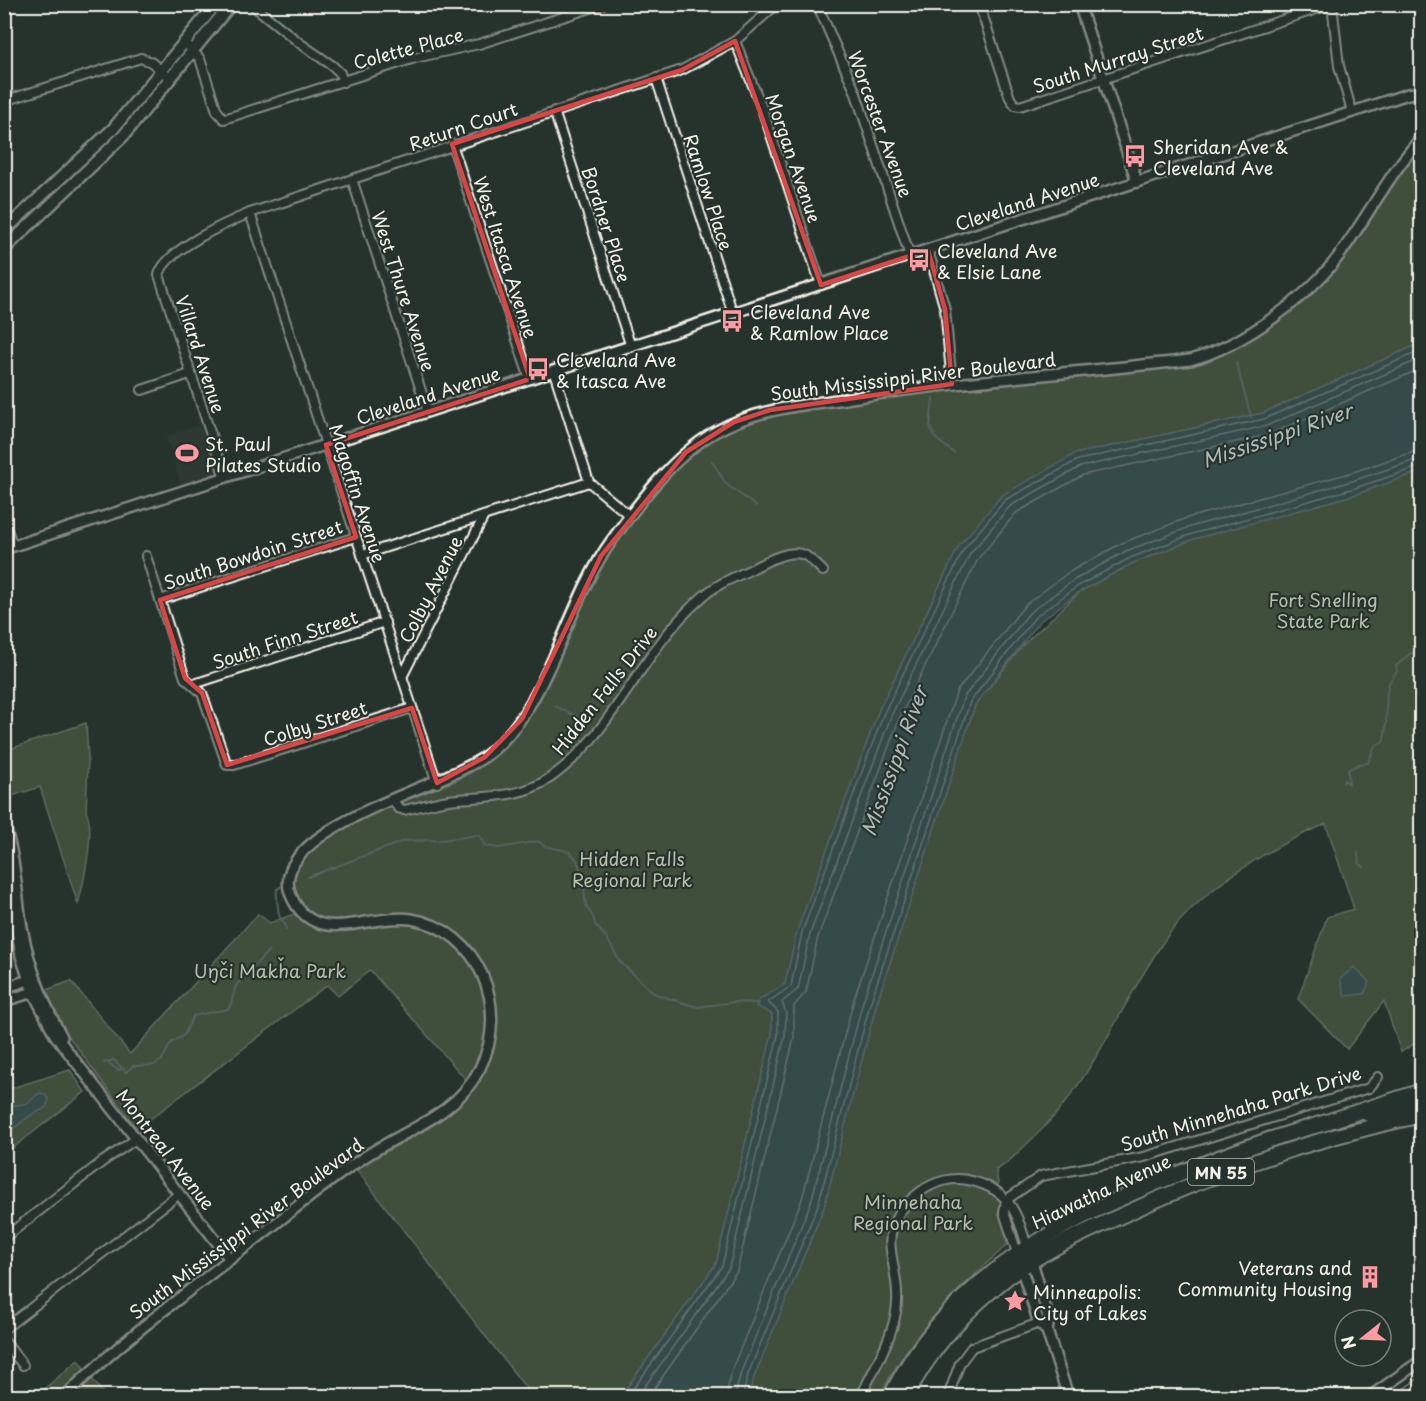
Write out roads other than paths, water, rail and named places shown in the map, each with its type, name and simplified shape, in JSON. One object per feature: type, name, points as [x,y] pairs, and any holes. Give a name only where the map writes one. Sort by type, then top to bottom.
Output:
[{"type":"highway","name":"MN 55","points":[[1314,1126],[1422,1091]]},
{"type":"highway","name":"Hiawatha Avenue","points":[[891,1396],[912,1359],[936,1327],[956,1305],[1022,1250],[1153,1184],[1257,1144],[1314,1126],[1422,1102]]},
{"type":"highway","name":"Hiawatha Avenue","points":[[906,1396],[946,1337],[994,1288],[1027,1264],[1134,1209],[1243,1163],[1345,1132],[1422,1114]]},
{"type":"main road","points":[[4,231],[113,129],[216,4]]},
{"type":"main road","points":[[4,249],[124,135],[231,4]]},
{"type":"street","points":[[251,4],[333,66],[340,73],[343,82]]},
{"type":"street","name":"Colette Place","points":[[194,51],[200,59],[221,118],[438,51],[479,44],[581,8],[603,4]]},
{"type":"street","name":"Return Court","points":[[159,275],[160,269],[201,236],[250,213],[656,78],[700,61],[735,41],[777,4]]},
{"type":"street","name":"Worcester Avenue","points":[[817,4],[855,91],[910,256]]},
{"type":"street","name":"South Murray Street","points":[[979,4],[1010,98],[1015,105],[1025,105],[1332,4]]},
{"type":"street","points":[[1079,4],[1137,182]]},
{"type":"street","points":[[1332,4],[1339,66],[1352,112]]},
{"type":"street","name":"Morgan Avenue","points":[[735,41],[762,108],[821,285]]},
{"type":"street","points":[[185,42],[194,51]]},
{"type":"street","points":[[4,101],[141,58],[151,62],[170,78]]},
{"type":"street","name":"Ramlow Place","points":[[656,78],[733,314]]},
{"type":"street","name":"Cleveland Avenue","points":[[1408,94],[1422,85]]},
{"type":"street","name":"Cleveland Avenue","points":[[9,547],[1352,112],[1408,94],[1422,92]]},
{"type":"street","name":"Bordner Place","points":[[555,111],[631,347]]},
{"type":"street","name":"South Mississippi River Boulevard","points":[[65,1396],[140,1329],[230,1259],[363,1158],[450,1106],[475,1078],[487,1052],[492,1013],[484,976],[475,960],[453,936],[430,924],[408,919],[390,918],[323,924],[303,914],[293,900],[288,876],[297,855],[347,821],[393,798],[437,783],[485,757],[522,719],[591,573],[630,516],[686,452],[734,422],[770,410],[952,384],[1191,360],[1233,345],[1295,298],[1339,255],[1397,165],[1422,137]]},
{"type":"street","name":"West Itasca Avenue","points":[[453,144],[530,379]]},
{"type":"street","name":"West Thure Avenue","points":[[352,179],[428,412]]},
{"type":"street","name":"Magoffin Avenue","points":[[250,213],[437,783]]},
{"type":"street","points":[[928,250],[945,309],[952,384]]},
{"type":"street","name":"Villard Avenue","points":[[159,275],[225,478]]},
{"type":"street","points":[[554,372],[589,482],[630,516]]},
{"type":"street","points":[[142,390],[190,374]]},
{"type":"street","name":"South Bowdoin Street","points":[[362,555],[589,482]]},
{"type":"street","name":"Colby Avenue","points":[[402,677],[484,516]]},
{"type":"street","points":[[4,521],[9,547]]},
{"type":"street","name":"South Bowdoin Street","points":[[160,600],[356,537]]},
{"type":"street","name":"Hidden Falls Drive","points":[[393,798],[398,808],[404,810],[447,800],[516,793],[543,783],[569,762],[592,736],[673,627],[699,600],[717,586],[766,561],[791,554],[805,556],[823,571]]},
{"type":"street","points":[[146,556],[185,678],[195,684]]},
{"type":"street","name":"South Finn Street","points":[[195,684],[385,622]]},
{"type":"street","name":"Colby Street","points":[[195,684],[202,693],[227,765],[234,765],[412,708]]},
{"type":"street","name":"Montreal Avenue","points":[[4,824],[15,867],[22,926],[32,979]]},
{"type":"street","name":"Montreal Avenue","points":[[4,852],[14,920],[36,991],[55,1035],[230,1259]]},
{"type":"street","points":[[4,988],[32,979]]},
{"type":"street","points":[[4,1001],[36,991]]},
{"type":"street","name":"South Minnehaha Park Drive","points":[[1006,1200],[1041,1176],[1144,1157],[1369,1088],[1378,1077]]},
{"type":"street","points":[[4,1238],[102,1162],[136,1139]]},
{"type":"street","points":[[861,1396],[896,1315],[898,1288],[889,1242],[895,1219],[902,1209],[926,1188],[956,1179],[981,1184],[1015,1208],[1022,1250]]},
{"type":"street","points":[[4,1329],[179,1194]]},
{"type":"street","points":[[1006,1200],[1004,1212],[1027,1264],[1068,1396]]},
{"type":"street","points":[[948,1396],[960,1363],[972,1347],[1044,1321]]},
{"type":"street","points":[[4,1341],[23,1365]]},
{"type":"street","points":[[1371,1396],[1422,1360]]},
{"type":"water","name":"Mississippi River","points":[[1421,343],[1421,471],[1357,494],[1194,539],[1133,563],[1081,591],[1039,622],[975,705],[876,1005],[824,1207],[748,1396],[621,1396],[716,1264],[772,1034],[772,1014],[756,1006],[759,1000],[785,984],[797,931],[879,710],[959,546],[1002,495],[1075,454],[1263,413]]},
{"type":"water","points":[[1354,967],[1369,982],[1364,994],[1345,996],[1340,979]]},
{"type":"water","points":[[39,1093],[45,1094],[49,1100],[46,1108],[31,1115],[5,1135],[5,1107],[28,1103]]},
{"type":"waterway","points":[[1236,362],[1251,417]]},
{"type":"waterway","points":[[933,398],[930,426],[935,438],[954,453]]},
{"type":"waterway","points":[[712,461],[726,484],[756,506]]},
{"type":"waterway","points":[[1343,783],[1344,780],[1349,784],[1348,770],[1359,764],[1368,763],[1375,746],[1383,742],[1388,687],[1397,672],[1396,666],[1411,653],[1416,653],[1417,647],[1422,650]]},
{"type":"waterway","points":[[555,706],[580,718]]},
{"type":"waterway","points":[[308,877],[404,841],[441,840],[479,835],[485,846],[499,848],[538,841],[545,846],[570,852],[577,860],[583,878],[586,906],[596,926],[606,937],[620,962],[655,994],[697,1007],[734,1002],[759,1003]]},
{"type":"waterway","points":[[1358,853],[1359,863],[1364,867]]},
{"type":"waterway","points":[[281,887],[277,889],[279,915],[286,929]]},
{"type":"waterway","points":[[104,1063],[114,1060],[126,1072],[133,1066],[154,1065],[162,1060],[171,1043],[184,1035],[193,1016],[228,1009],[236,986],[269,950]]},
{"type":"waterway","points":[[107,1062],[118,1070],[122,1069]]},
{"type":"tram line","points":[[1393,1396],[1422,1376]]},
{"type":"tram line","points":[[1409,1396],[1422,1388]]},
{"type":"place","name":"Sheridan Ave & Cleveland Ave","points":[[1135,156]]},
{"type":"place","name":"Cleveland Ave & Elsie Lane","points":[[919,260]]},
{"type":"place","name":"Cleveland Ave & Ramlow Place","points":[[732,321]]},
{"type":"place","name":"Cleveland Ave & Itasca Ave","points":[[538,369]]},
{"type":"place","name":"St. Paul Pilates Studio","points":[[187,453]]},
{"type":"place","name":"Veterans and Community Housing","points":[[1370,1277]]},
{"type":"place","name":"Minneapolis: City of Lakes","points":[[1015,1301]]},
{"type":"park label","name":"Fort Snelling State Park","points":[[1323,609]]},
{"type":"park label","name":"Hidden Falls Regional Park","points":[[632,868]]},
{"type":"park label","name":"Uŋči Makȟa Park","points":[[270,970]]},
{"type":"park label","name":"Minnehaha Regional Park","points":[[913,1211]]}]
